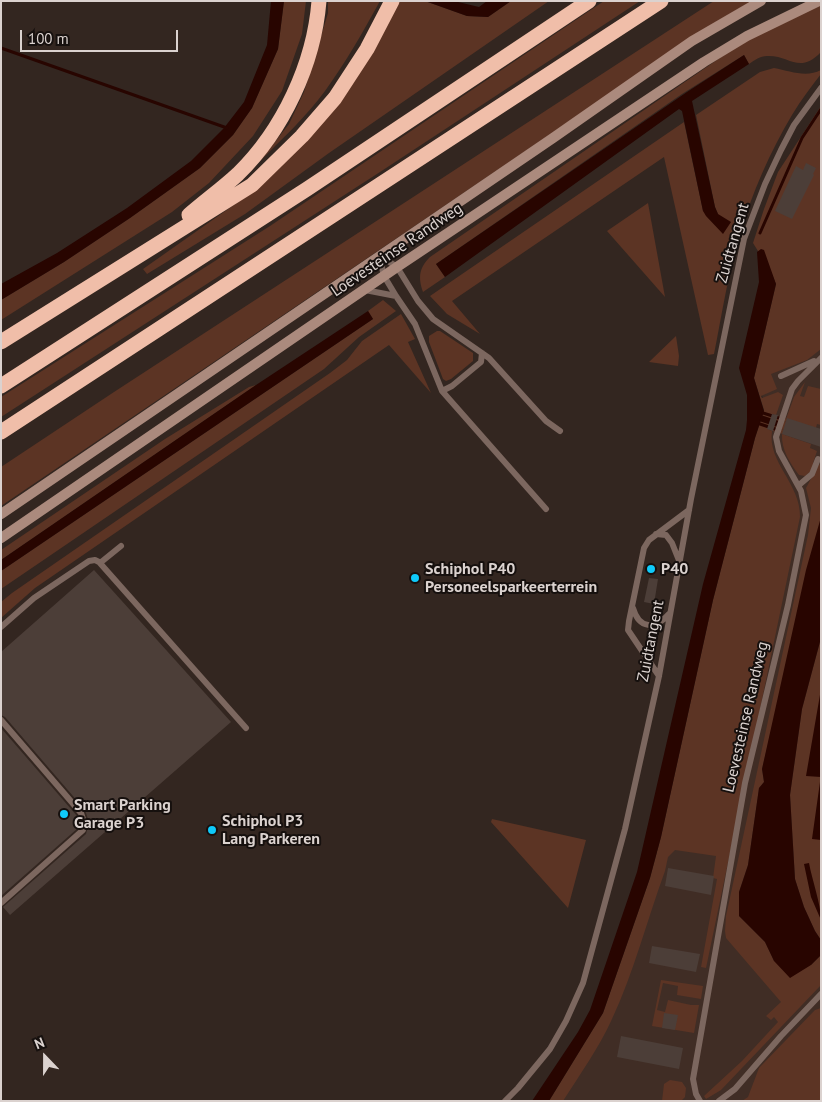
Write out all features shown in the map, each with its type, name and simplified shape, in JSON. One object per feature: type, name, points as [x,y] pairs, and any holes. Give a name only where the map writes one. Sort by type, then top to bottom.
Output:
[{"type":"highway","points":[[149,248],[238,173],[270,136],[291,102],[307,61],[319,1]]},
{"type":"highway","points":[[1,342],[252,185],[302,136],[335,98],[367,49],[392,1]]},
{"type":"highway","points":[[1,386],[307,189],[589,1]]},
{"type":"highway","points":[[1,432],[660,1]]},
{"type":"street","name":"Loevesteinse Randweg","points":[[1,514],[692,41],[760,1]]},
{"type":"street","name":"Loevesteinse Randweg","points":[[1,538],[397,267],[704,62],[747,36],[819,1]]},
{"type":"lane","name":"Zuidtangent","points":[[505,1101],[550,1049],[566,1021],[583,983],[625,830],[659,676],[689,510],[744,239],[780,150],[794,125],[821,88]]},
{"type":"lane","points":[[379,255],[397,267],[424,310],[489,358],[546,421],[560,431]]},
{"type":"lane","points":[[379,255],[384,276],[415,324],[442,391],[546,509]]},
{"type":"lane","points":[[365,290],[396,296]]},
{"type":"lane","points":[[442,391],[452,386],[481,362],[482,353]]},
{"type":"lane","points":[[781,376],[808,365],[821,357]]},
{"type":"lane","name":"Loevesteinse Randweg","points":[[700,1101],[696,1094],[693,1079],[745,782],[788,604],[806,516],[805,503],[798,485],[777,446],[777,432],[792,390],[821,357]]},
{"type":"lane","points":[[798,485],[812,474],[818,459]]},
{"type":"lane","points":[[659,676],[628,630],[632,606],[644,548],[656,534],[689,510]]},
{"type":"lane","points":[[656,534],[666,535],[680,564]]},
{"type":"lane","points":[[100,563],[121,546]]},
{"type":"lane","points":[[1,627],[34,598],[89,561],[95,560],[100,563],[246,728]]},
{"type":"lane","points":[[632,606],[635,616],[639,621],[650,626],[661,623],[670,613]]},
{"type":"lane","points":[[1,720],[81,812],[84,822],[83,830],[1,903]]},
{"type":"lane","points":[[719,1101],[735,1089],[821,994]]},
{"type":"shaded area","points":[[271,1],[284,1],[278,49],[252,108],[233,135],[200,168],[130,218],[64,262],[1,300],[1,284],[57,253],[127,208],[191,161],[224,128],[244,102],[267,45]]},
{"type":"shaded area","points":[[284,1],[306,1],[302,34],[282,91],[253,136],[209,183],[172,212],[1,320],[1,300],[64,262],[130,218],[200,168],[233,135],[252,108],[278,49]]},
{"type":"shaded area","points":[[328,1],[380,1],[354,47],[318,101],[259,162],[289,124],[304,92],[328,13]]},
{"type":"shaded area","points":[[398,1],[425,1],[467,16],[488,17],[511,1],[549,1],[329,153],[245,214],[147,274],[143,269],[265,181]]},
{"type":"shaded area","points":[[425,1],[454,1],[479,7],[487,1],[511,1],[488,17],[467,16]]},
{"type":"shaded area","points":[[604,1],[640,1],[1,417],[1,397],[270,226]]},
{"type":"shaded area","points":[[714,1],[752,1],[716,22],[1,506],[1,467]]},
{"type":"shaded area","points":[[821,2],[821,52],[813,59],[800,63],[775,56],[764,56],[749,64],[744,55],[682,94],[436,264],[445,277],[423,292],[420,273],[430,257],[746,40]]},
{"type":"shaded area","points":[[744,55],[749,64],[692,101],[715,207],[718,214],[731,222],[723,234],[703,211],[682,111],[679,109],[445,277],[436,264]]},
{"type":"shaded area","points":[[774,68],[804,74],[821,70],[821,74],[799,104],[784,129],[762,173],[750,203],[732,264],[714,354],[708,355],[664,157],[452,301],[480,334],[447,314],[430,296],[684,122],[703,211],[718,214],[696,115],[760,72]]},
{"type":"shaded area","points":[[821,106],[821,349],[807,360],[771,374],[777,389],[761,396],[762,398],[778,392],[783,395],[776,415],[786,419],[794,397],[805,382],[800,396],[804,397],[808,386],[821,389],[821,425],[817,424],[815,431],[772,417],[815,432],[812,439],[769,425],[812,440],[811,443],[767,429],[772,431],[774,453],[795,494],[799,505],[800,517],[706,968],[701,967],[717,879],[713,878],[716,856],[675,850],[668,857],[634,964],[607,1030],[563,1101],[549,1101],[603,1013],[650,878],[661,837],[713,600],[764,410],[754,378],[776,284],[771,272],[753,243],[778,172]]},
{"type":"shaded area","points":[[821,129],[821,1101],[549,1101],[603,1018],[665,842],[721,569],[767,409],[757,382]]},
{"type":"shaded area","points":[[648,203],[665,297],[607,231]]},
{"type":"shaded area","points":[[761,249],[764,250],[776,284],[754,378],[764,411],[755,438],[713,600],[661,837],[650,878],[603,1013],[549,1101],[532,1101],[578,1032],[590,1010],[637,872],[703,584],[746,430],[747,395],[739,368],[759,282],[757,252]]},
{"type":"shaded area","points":[[383,300],[396,311],[359,337],[324,369],[1,589],[1,571],[373,319],[368,311]]},
{"type":"shaded area","points":[[368,311],[373,319],[1,571],[1,560],[256,385]]},
{"type":"shaded area","points":[[401,314],[415,339],[408,342],[431,393],[389,345],[35,588],[1,618],[1,602],[12,593],[330,373],[347,360],[362,341]]},
{"type":"shaded area","points":[[440,331],[473,353],[473,361],[446,381],[443,379],[429,342],[429,336]]},
{"type":"shaded area","points":[[676,336],[679,356],[678,366],[649,362]]},
{"type":"shaded area","points":[[256,385],[1,560],[1,550],[165,439],[249,387]]},
{"type":"shaded area","points":[[782,434],[811,444],[810,448],[817,451],[813,463],[815,464],[805,476],[799,475],[789,461],[783,445]]},
{"type":"shaded area","points":[[819,464],[821,465],[821,520],[762,769],[764,782],[759,788],[748,865],[739,892],[739,916],[765,942],[774,961],[811,965],[821,955],[821,985],[721,1090],[706,1099],[704,1096],[742,1061],[778,1022],[774,1017],[771,1020],[766,1016],[781,1002],[726,938],[726,916],[808,535],[811,508],[806,488]]},
{"type":"shaded area","points":[[821,517],[821,638],[802,709],[790,795],[795,879],[804,907],[821,940],[821,955],[811,965],[790,978],[774,961],[765,942],[739,916],[739,892],[748,865],[759,788],[764,782],[762,769],[806,570]]},
{"type":"shaded area","points":[[821,638],[821,940],[804,907],[795,879],[790,795],[802,709]]},
{"type":"shaded area","points":[[821,689],[821,777],[806,776]]},
{"type":"shaded area","points":[[821,782],[821,840],[812,839]]},
{"type":"shaded area","points":[[492,819],[586,840],[568,908],[491,822]]},
{"type":"shaded area","points":[[809,863],[820,907],[821,920],[811,897],[804,864]]},
{"type":"shaded area","points":[[661,980],[703,986],[701,999],[677,995],[678,986],[663,983],[657,1010],[665,1012],[668,1000],[699,1005],[694,1033],[652,1026]]},
{"type":"shaded area","points":[[821,1008],[821,1101],[742,1101],[748,1097],[759,1068],[815,1010]]},
{"type":"shaded area","points":[[670,1080],[682,1082],[686,1088],[685,1097],[681,1101],[662,1101],[664,1084]]},
{"type":"building","points":[[806,163],[816,168],[792,219],[775,211],[796,166],[803,170]]},
{"type":"building","points":[[772,414],[778,415],[773,431],[767,429]]},
{"type":"building","points":[[787,418],[821,429],[821,447],[782,434]]},
{"type":"building","name":"Smart Parking Garage P3","points":[[94,570],[231,722],[10,915],[3,907],[86,834],[89,822],[85,810],[5,717],[1,715],[1,652]]},
{"type":"building","points":[[649,578],[658,579],[654,604],[644,602]]},
{"type":"building","points":[[1,728],[77,816],[79,822],[78,828],[1,896]]},
{"type":"building","points":[[668,868],[714,876],[711,895],[665,886]]},
{"type":"building","points":[[652,946],[700,954],[696,972],[649,963]]},
{"type":"building","points":[[664,1013],[678,1015],[675,1030],[662,1028]]},
{"type":"building","points":[[621,1036],[683,1048],[679,1069],[617,1057]]},
{"type":"waterway","points":[[1,48],[227,128]]},
{"type":"waterway","points":[[760,233],[802,138],[821,109]]},
{"type":"waterway","points":[[763,413],[782,419]]},
{"type":"waterway","points":[[762,417],[780,423]]},
{"type":"waterway","points":[[761,420],[779,426]]},
{"type":"waterway","points":[[760,424],[778,430]]},
{"type":"place","name":"P40","points":[[651,569]]},
{"type":"place","name":"Schiphol P40 Personeelsparkeerterrein","points":[[415,578]]},
{"type":"place","name":"Smart Parking Garage P3","points":[[64,814]]},
{"type":"place","name":"Schiphol P3 Lang Parkeren","points":[[212,830]]}]
